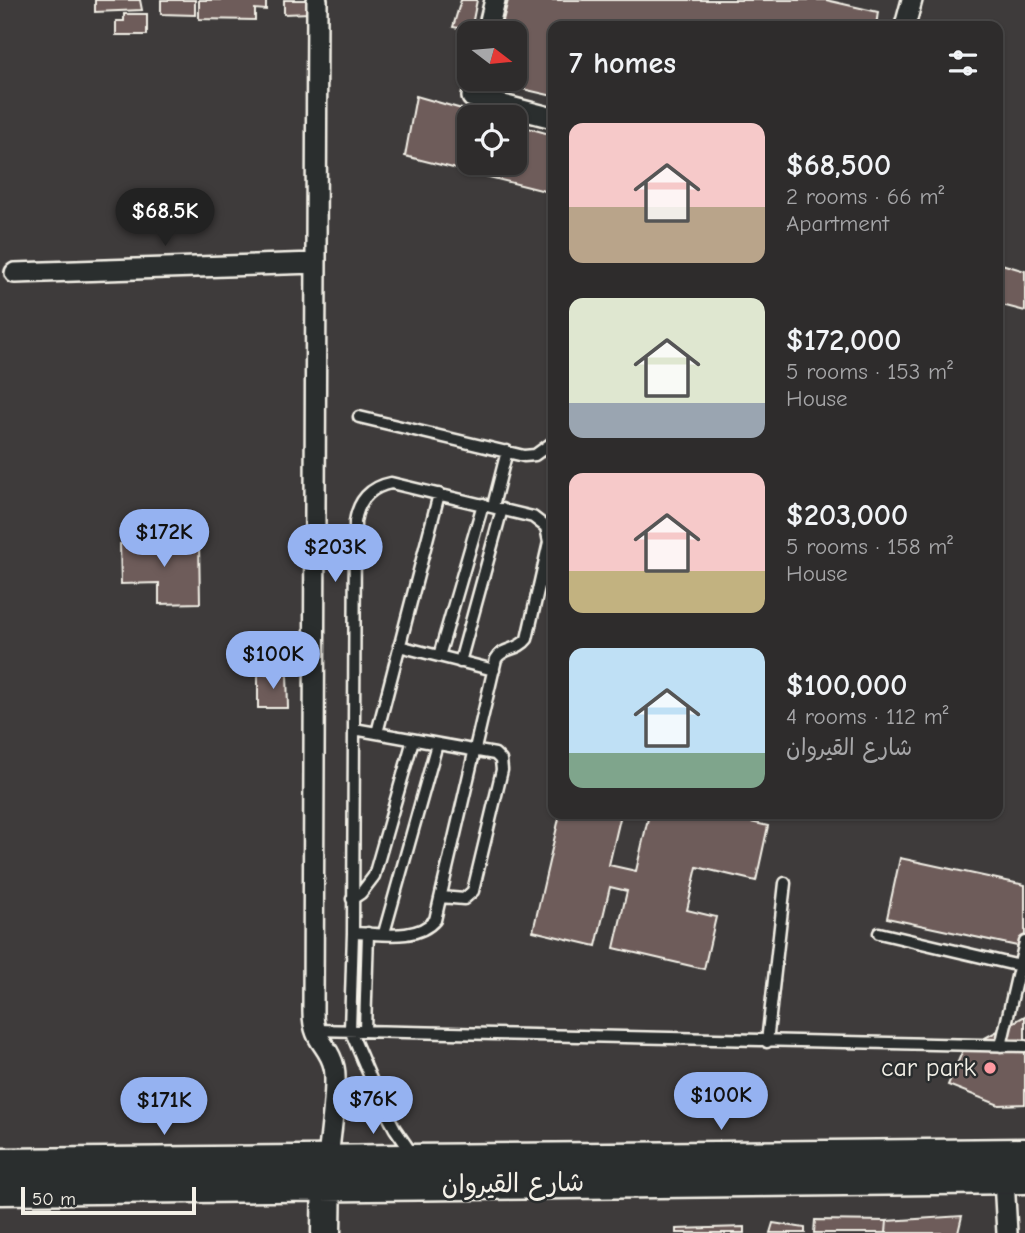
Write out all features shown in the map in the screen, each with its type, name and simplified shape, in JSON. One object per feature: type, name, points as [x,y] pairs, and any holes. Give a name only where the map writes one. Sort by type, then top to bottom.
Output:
[{"type":"main road","name":"شارع القيروان","points":[[0,1190],[327,1173],[417,1161],[1025,1153]]},
{"type":"main road","name":"شارع القيروان","points":[[0,1164],[327,1173],[1015,1179]]},
{"type":"main road","points":[[326,1233],[327,1173]]},
{"type":"street","points":[[317,0],[314,1030],[330,1056],[335,1071],[327,1173]]},
{"type":"street","points":[[491,21],[495,0]]},
{"type":"street","points":[[906,21],[912,0]]},
{"type":"street","points":[[474,91],[472,97],[548,117]]},
{"type":"street","points":[[15,273],[316,263]]},
{"type":"street","points":[[1007,1233],[1015,1179]]},
{"type":"lane","points":[[359,417],[530,456],[548,445]]},
{"type":"lane","points":[[460,662],[507,452]]},
{"type":"lane","points":[[417,1161],[382,1105],[350,1030],[357,511],[369,493],[383,484],[391,483],[533,517],[546,527],[548,537]]},
{"type":"lane","points":[[376,733],[439,494]]},
{"type":"lane","points":[[439,656],[493,506]]},
{"type":"lane","points":[[352,933],[415,933],[429,927],[435,920],[494,670],[499,654],[519,647],[527,639],[548,546]]},
{"type":"lane","points":[[399,646],[494,670]]},
{"type":"lane","points":[[354,729],[475,750],[498,756],[501,760],[502,769],[473,891],[464,899],[441,897]]},
{"type":"lane","points":[[352,899],[362,893],[374,876],[413,740]]},
{"type":"lane","points":[[384,933],[437,744]]},
{"type":"lane","points":[[768,1042],[785,883]]},
{"type":"lane","points":[[365,1030],[368,933]]},
{"type":"lane","points":[[879,933],[1020,966]]},
{"type":"lane","points":[[1002,1046],[1025,942]]},
{"type":"lane","points":[[314,1030],[1025,1046]]},
{"type":"building","points":[[95,0],[140,0],[142,10],[95,12]]},
{"type":"building","points":[[161,0],[195,0],[195,15],[161,14]]},
{"type":"building","points":[[199,0],[266,0],[266,10],[255,9],[255,20],[199,19]]},
{"type":"building","points":[[284,0],[310,0],[310,13],[284,14]]},
{"type":"building","points":[[461,0],[477,0],[473,21],[457,21],[457,28],[453,27]]},
{"type":"building","points":[[508,0],[826,0],[878,12],[877,21],[548,21],[548,95],[527,90],[527,21],[503,21]]},
{"type":"building","points":[[124,14],[147,14],[147,35],[116,35],[116,21],[124,21]]},
{"type":"building","points":[[416,96],[457,108],[457,169],[405,156]]},
{"type":"building","points":[[527,128],[548,134],[548,192],[481,175],[527,175]]},
{"type":"building","points":[[1003,264],[1025,271],[1025,311],[1003,305]]},
{"type":"building","points":[[199,542],[200,603],[159,604],[159,583],[121,584],[120,544]]},
{"type":"building","points":[[287,673],[288,708],[258,708],[258,674]]},
{"type":"building","points":[[559,819],[620,819],[609,865],[636,871],[648,819],[738,819],[768,826],[756,881],[697,867],[687,910],[716,917],[704,969],[614,948],[627,891],[610,887],[596,946],[533,931]]},
{"type":"building","points":[[900,858],[1025,885],[1025,934],[1022,947],[887,918]]},
{"type":"building","name":"car park","points":[[1025,1016],[1025,1104],[999,1105],[948,1085],[963,1050]]},
{"type":"building","points":[[962,1216],[958,1233],[886,1233],[887,1221]]},
{"type":"building","points":[[815,1220],[887,1221],[886,1233],[814,1233]]},
{"type":"building","points":[[773,1223],[805,1228],[805,1233],[770,1233]]},
{"type":"building","points":[[744,1227],[744,1233],[676,1233],[676,1229]]},
{"type":"place","name":"car park","points":[[990,1068]]}]
